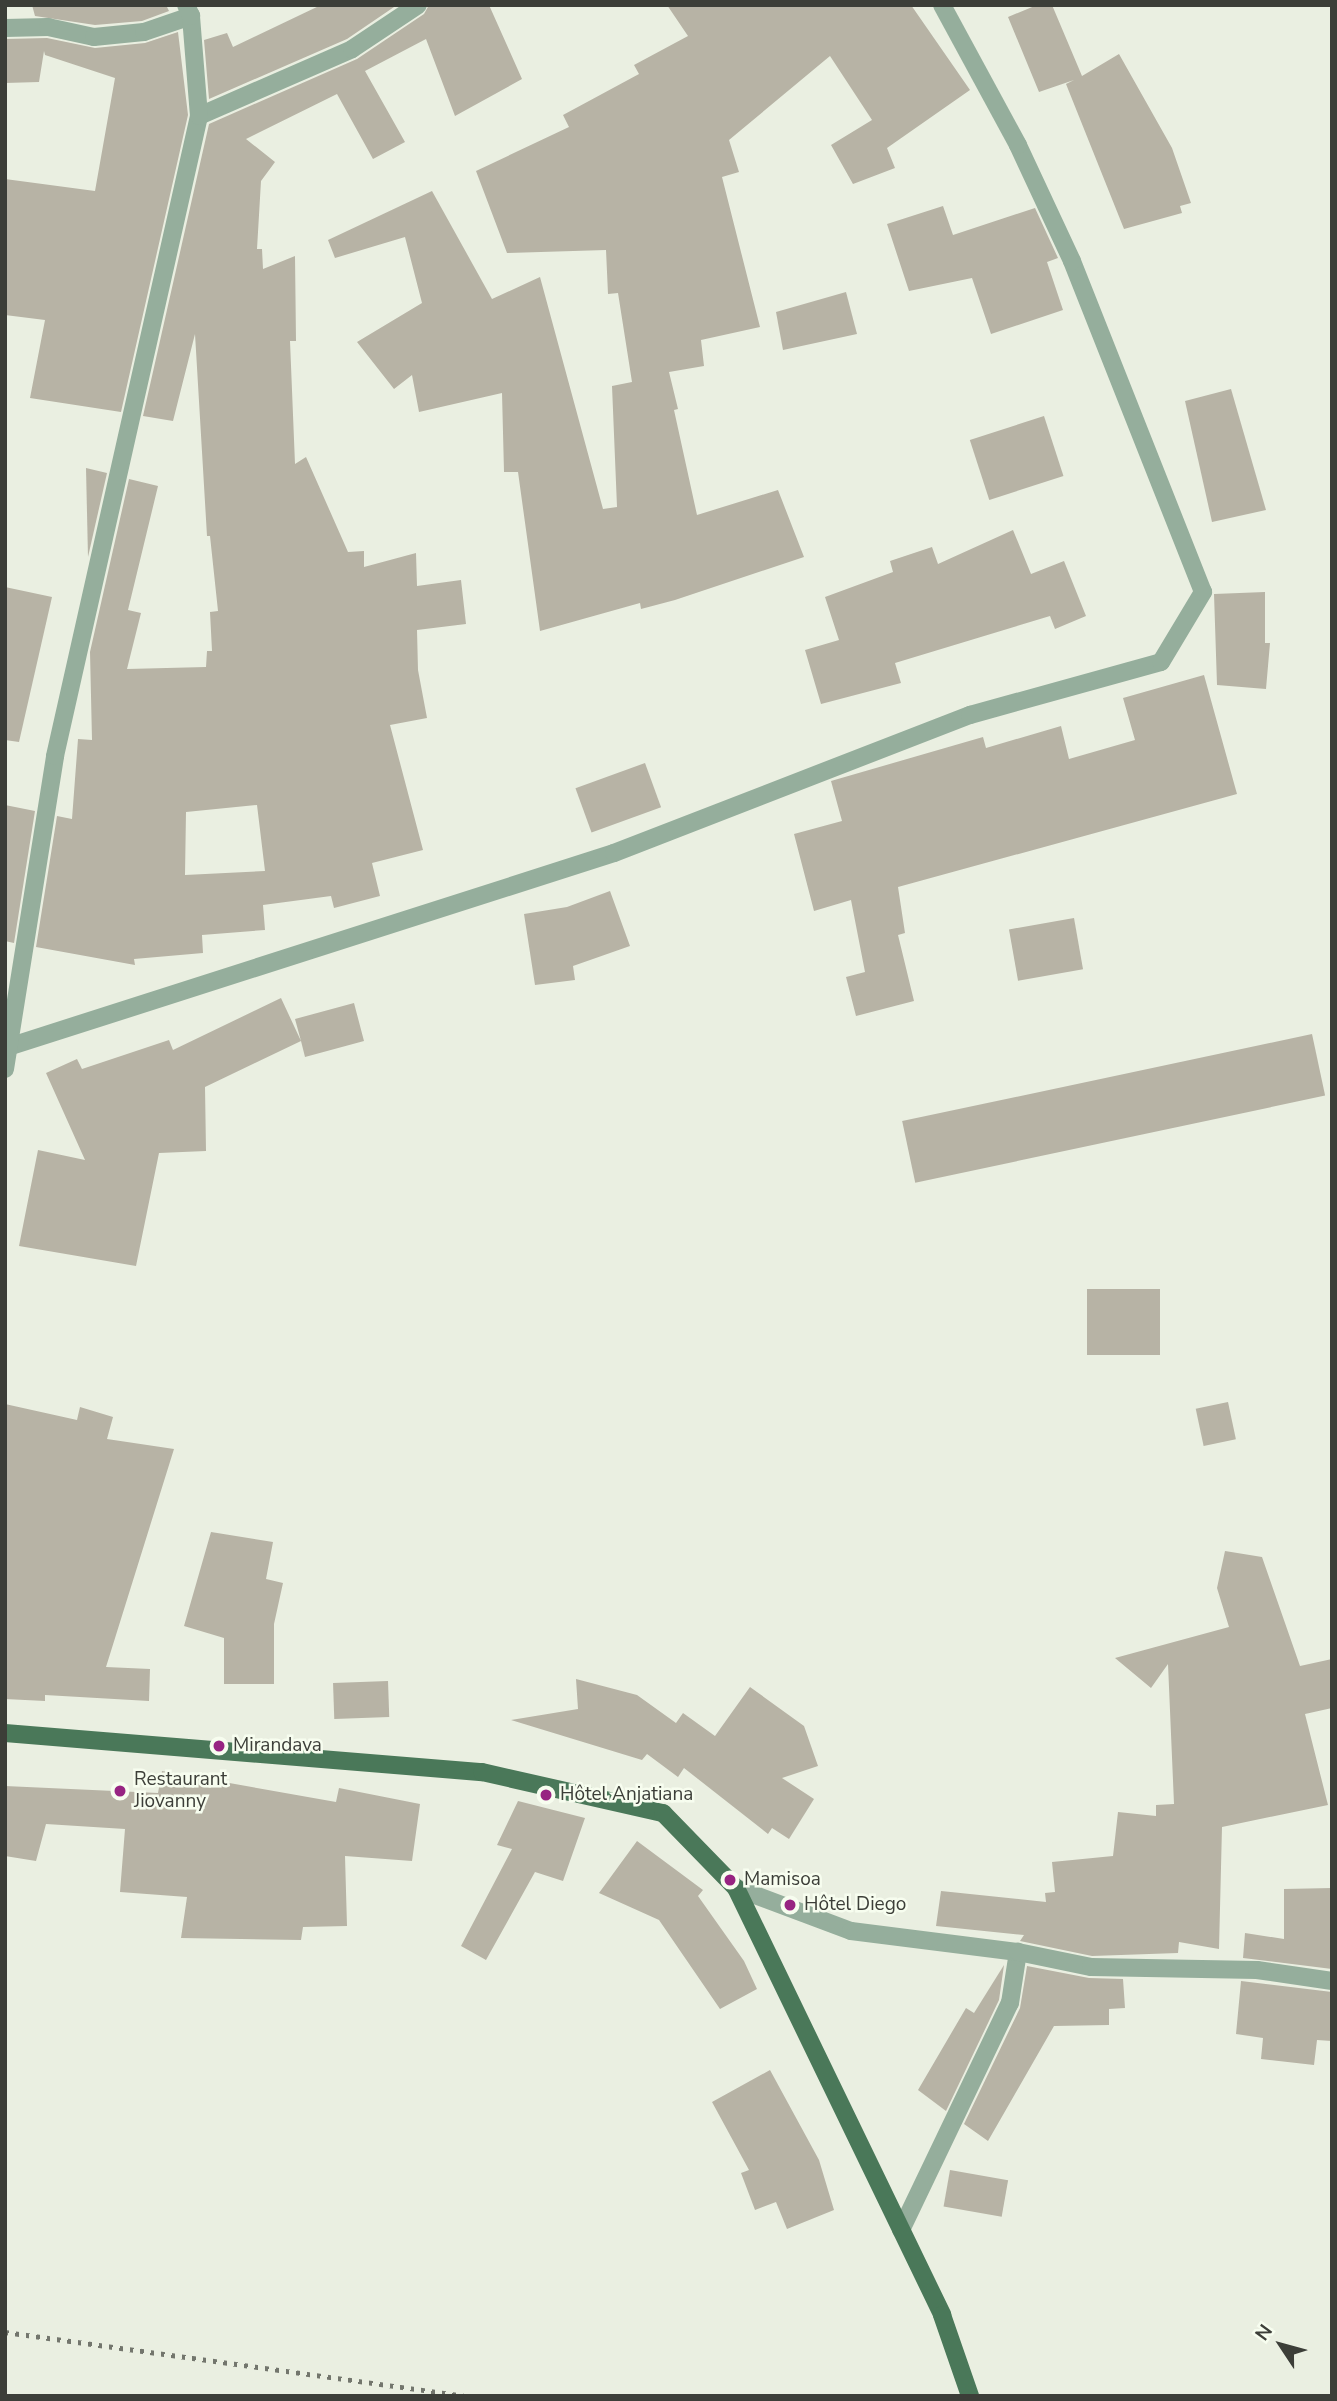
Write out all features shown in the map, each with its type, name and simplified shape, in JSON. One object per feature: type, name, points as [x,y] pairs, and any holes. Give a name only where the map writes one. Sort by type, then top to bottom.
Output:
[{"type":"main road","points":[[5,1733],[482,1772],[594,1794],[663,1813],[736,1888],[942,2315],[970,2396]]},
{"type":"street","points":[[199,117],[352,49],[418,5]]},
{"type":"street","points":[[8,1048],[614,853],[970,715],[1161,662],[1203,592],[1073,261],[1018,145],[942,5]]},
{"type":"street","points":[[5,28],[48,27],[94,37],[144,32],[188,11],[199,117],[55,756],[5,1069]]},
{"type":"street","points":[[736,1888],[851,1931],[1018,1952],[1091,1967],[1257,1970],[1332,1981]]},
{"type":"street","points":[[901,2230],[1010,2003],[1018,1952]]},
{"type":"building","points":[[32,5],[166,5],[169,11],[142,21],[95,25],[35,16]]},
{"type":"building","points":[[321,5],[397,5],[347,39],[209,99],[204,40],[227,33],[233,47]]},
{"type":"building","points":[[429,5],[489,5],[522,79],[455,116],[426,39],[365,71],[405,142],[373,159],[337,94],[246,139],[275,162],[261,181],[257,249],[262,249],[263,269],[295,256],[296,341],[290,341],[295,464],[306,457],[348,552],[364,551],[364,567],[416,553],[417,586],[461,580],[466,624],[417,630],[418,670],[427,718],[390,725],[423,850],[372,863],[380,896],[334,908],[331,896],[263,905],[265,930],[202,935],[203,953],[134,959],[135,965],[36,947],[57,816],[72,819],[78,739],[92,740],[90,652],[129,479],[158,486],[128,610],[141,613],[127,669],[206,667],[207,651],[212,651],[210,612],[218,611],[210,536],[207,536],[195,334],[173,421],[143,416],[209,124],[357,59],[424,14]],"holes":[[[257,805],[265,871],[185,875],[186,812]]]},
{"type":"building","points":[[667,5],[911,5],[970,90],[887,148],[895,168],[853,184],[831,145],[872,120],[830,56],[729,140],[739,172],[722,177],[760,327],[701,340],[704,366],[669,372],[678,409],[674,410],[697,515],[778,490],[804,557],[675,600],[641,609],[640,603],[540,631],[518,472],[504,472],[502,393],[419,412],[412,375],[394,389],[357,342],[422,303],[405,237],[335,258],[328,240],[432,191],[492,299],[540,277],[603,509],[617,507],[612,386],[632,382],[618,293],[608,294],[606,250],[507,253],[476,171],[569,127],[563,115],[639,74],[634,65],[688,36]]},
{"type":"building","points":[[1037,5],[1052,5],[1082,76],[1119,54],[1172,148],[1191,203],[1180,206],[1182,213],[1124,229],[1066,84],[1074,80],[1039,92],[1008,17]]},
{"type":"building","points":[[178,32],[188,115],[121,412],[30,398],[45,320],[5,315],[5,179],[95,191],[115,78],[45,55],[44,51],[39,82],[5,83],[5,39],[47,38],[95,48],[145,43]]},
{"type":"building","points":[[943,206],[953,235],[1035,208],[1058,258],[1047,262],[1063,310],[991,334],[972,278],[909,291],[887,224]]},
{"type":"building","points":[[846,292],[857,334],[783,350],[776,312]]},
{"type":"building","points":[[1231,389],[1266,510],[1212,522],[1185,401]]},
{"type":"building","points":[[1044,416],[1063,476],[989,500],[970,440]]},
{"type":"building","points":[[86,468],[107,473],[88,557]]},
{"type":"building","points":[[1013,530],[1031,574],[1064,561],[1086,616],[1055,629],[1050,616],[895,663],[901,683],[821,704],[805,650],[839,640],[825,597],[893,572],[890,561],[932,547],[938,564]]},
{"type":"building","points":[[5,587],[52,597],[19,742],[5,740]]},
{"type":"building","points":[[1265,592],[1265,643],[1270,643],[1266,689],[1217,685],[1214,594]]},
{"type":"building","points":[[1204,675],[1237,794],[898,887],[905,933],[898,935],[914,1001],[856,1016],[846,977],[865,972],[851,900],[814,911],[794,834],[842,821],[831,781],[983,737],[986,748],[1061,726],[1069,759],[1135,740],[1123,698]]},
{"type":"building","points":[[645,763],[661,807],[592,832],[575,788]]},
{"type":"building","points":[[5,805],[35,811],[14,943],[5,941]]},
{"type":"building","points":[[610,891],[630,946],[573,966],[575,980],[535,985],[524,914],[567,907]]},
{"type":"building","points":[[1074,918],[1083,969],[1018,981],[1009,929]]},
{"type":"building","points":[[281,998],[301,1041],[205,1087],[206,1151],[159,1153],[136,1266],[19,1246],[38,1150],[85,1160],[46,1073],[77,1059],[82,1069],[169,1040],[173,1050]]},
{"type":"building","points":[[354,1003],[364,1041],[305,1057],[295,1019]]},
{"type":"building","points":[[1312,1034],[1325,1096],[915,1183],[902,1121]]},
{"type":"building","points":[[1087,1289],[1160,1289],[1160,1355],[1087,1355]]},
{"type":"building","points":[[1228,1402],[1236,1439],[1204,1446],[1196,1409]]},
{"type":"building","points":[[5,1404],[77,1420],[80,1407],[113,1417],[107,1439],[174,1449],[106,1667],[150,1669],[149,1701],[45,1695],[45,1701],[5,1699]]},
{"type":"building","points":[[211,1532],[273,1542],[266,1579],[283,1583],[274,1624],[274,1684],[224,1684],[224,1638],[184,1626]]},
{"type":"building","points":[[1225,1551],[1262,1557],[1300,1666],[1332,1659],[1332,1708],[1305,1714],[1328,1805],[1222,1827],[1219,1949],[1179,1942],[1178,1953],[1092,1956],[1020,1941],[1024,1935],[936,1926],[941,1891],[1046,1902],[1045,1893],[1055,1892],[1052,1862],[1113,1856],[1118,1812],[1156,1816],[1156,1805],[1174,1804],[1168,1664],[1151,1688],[1115,1658],[1229,1627],[1217,1588]]},
{"type":"building","points":[[576,1679],[637,1695],[676,1723],[683,1713],[715,1736],[750,1687],[804,1726],[818,1766],[782,1778],[814,1799],[789,1839],[772,1828],[768,1834],[684,1768],[678,1777],[647,1754],[642,1760],[511,1720],[578,1709]]},
{"type":"building","points":[[388,1681],[389,1717],[334,1719],[333,1683]]},
{"type":"building","points":[[162,1771],[336,1802],[339,1788],[420,1804],[412,1861],[345,1856],[347,1926],[303,1927],[301,1940],[181,1938],[187,1897],[120,1892],[125,1829],[46,1824],[36,1861],[5,1856],[5,1786],[158,1793]]},
{"type":"building","points":[[518,1801],[585,1818],[563,1881],[535,1872],[486,1960],[461,1946],[512,1849],[497,1845]]},
{"type":"building","points":[[637,1841],[703,1890],[698,1896],[744,1961],[757,1989],[720,2009],[659,1920],[599,1893]]},
{"type":"building","points":[[1332,1888],[1332,1969],[1243,1958],[1245,1933],[1284,1939],[1284,1889]]},
{"type":"building","points":[[1004,1965],[999,2000],[946,2111],[918,2090],[966,2008],[974,2013]]},
{"type":"building","points":[[1027,1966],[1089,1978],[1123,1979],[1125,2008],[1109,2009],[1109,2025],[1054,2026],[988,2141],[964,2124],[1020,2008]]},
{"type":"building","points":[[1241,1981],[1332,1992],[1332,2041],[1317,2040],[1314,2065],[1261,2059],[1263,2038],[1236,2034]]},
{"type":"building","points":[[770,2070],[819,2160],[834,2210],[787,2229],[776,2202],[755,2210],[741,2173],[749,2170],[712,2102]]},
{"type":"building","points":[[950,2170],[1008,2180],[1002,2217],[944,2206]]},
{"type":"railway","points":[[5,2332],[464,2396]]},
{"type":"place","name":"Mirandava","points":[[219,1746]]},
{"type":"place","name":"Restaurant Jiovanny","points":[[120,1791]]},
{"type":"place","name":"Hôtel Anjatiana","points":[[546,1795]]},
{"type":"place","name":"Mamisoa","points":[[730,1880]]},
{"type":"place","name":"Hôtel Diego","points":[[790,1905]]}]
